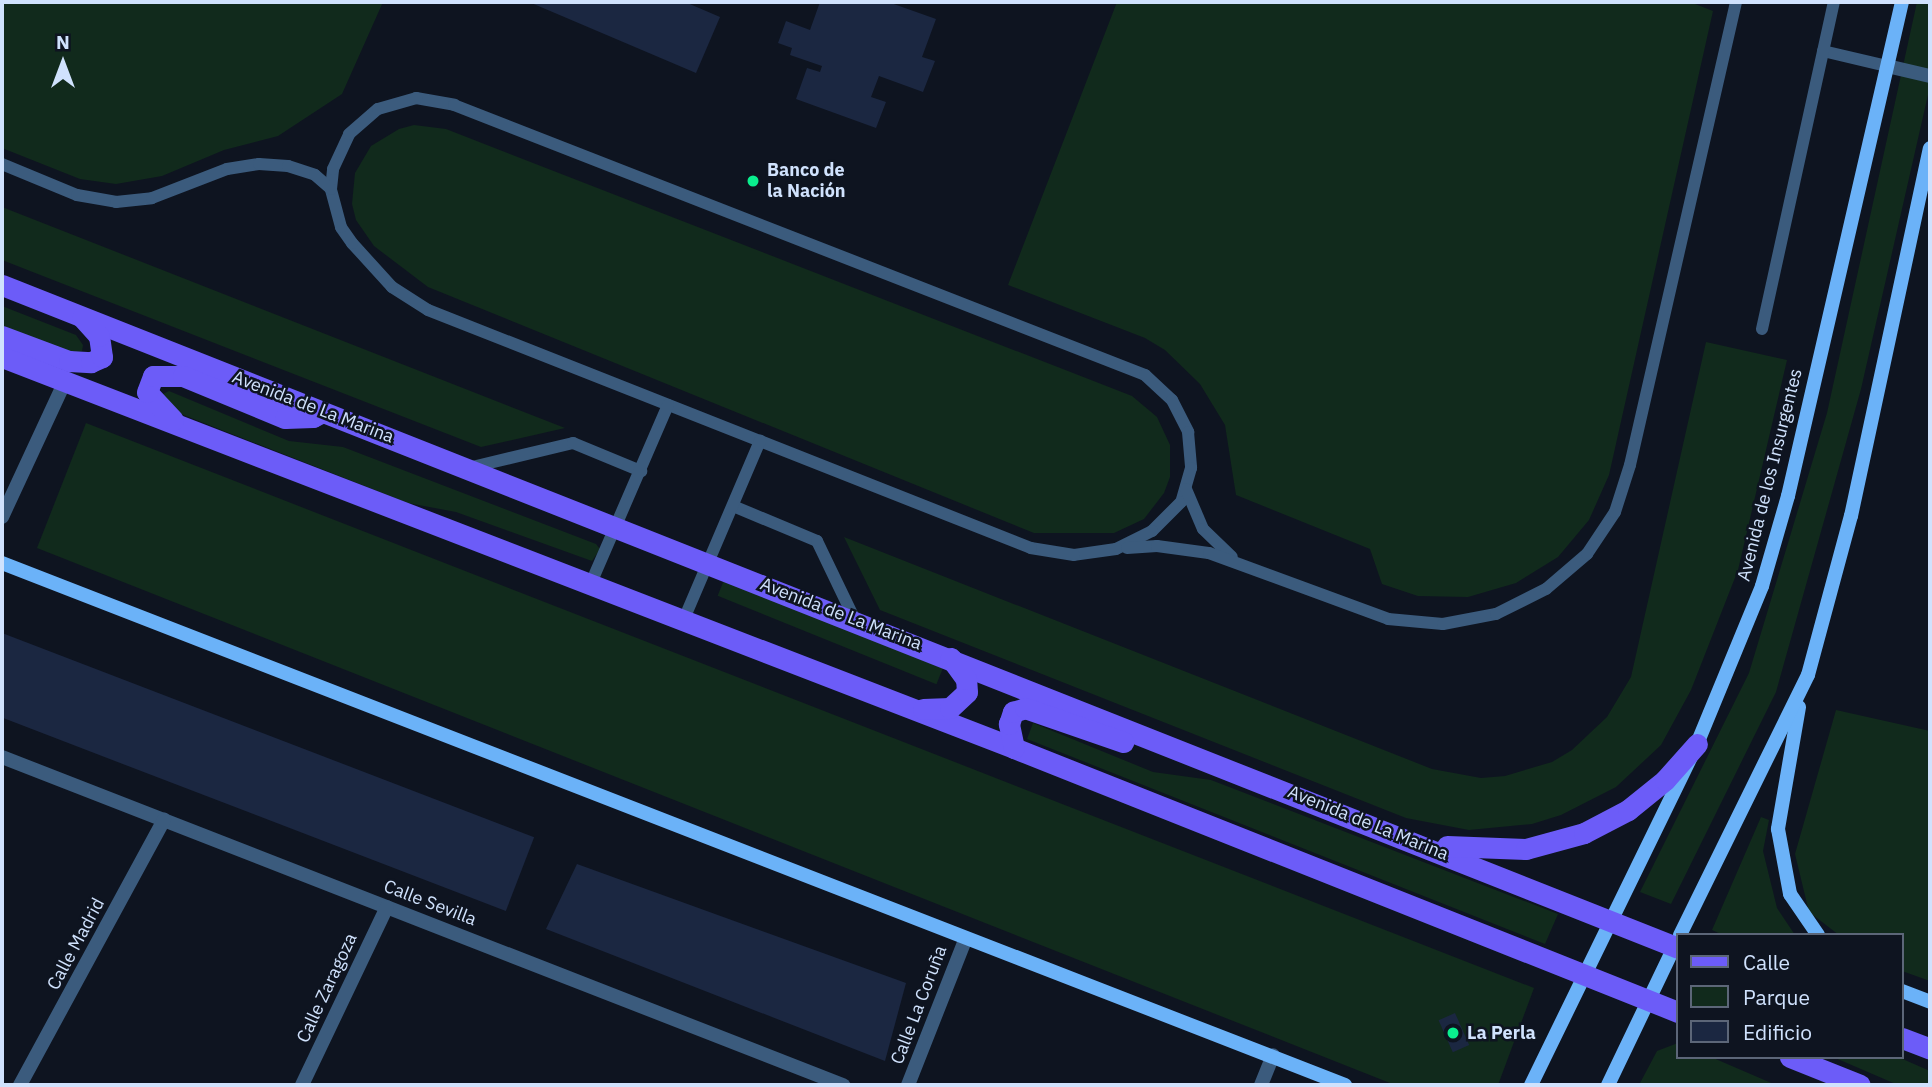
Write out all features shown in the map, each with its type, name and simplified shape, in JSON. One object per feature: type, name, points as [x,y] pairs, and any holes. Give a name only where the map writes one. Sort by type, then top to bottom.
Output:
[{"type":"main road","name":"Avenida de los Insurgentes","points":[[1531,1085],[1608,919],[1697,744],[1753,609],[1788,496],[1902,2]]},
{"type":"main road","points":[[1817,933],[1790,894],[1778,829],[1803,690],[1851,516],[1930,148]]},
{"type":"main road","name":"Avenida de La Marina","points":[[2,285],[951,657],[1608,919],[1676,941]]},
{"type":"main road","points":[[2,336],[69,360],[91,362],[102,357],[99,336],[81,316]]},
{"type":"main road","points":[[2,356],[1014,748],[1676,1011]]},
{"type":"main road","points":[[178,426],[147,392],[153,376],[183,376],[285,418],[313,417],[323,412]]},
{"type":"main road","points":[[2,563],[965,940],[1273,1055],[1342,1084]]},
{"type":"main road","points":[[914,710],[950,708],[967,692],[966,679],[951,657]]},
{"type":"main road","points":[[1682,933],[1803,690]]},
{"type":"main road","points":[[1014,748],[1009,724],[1013,712],[1025,708],[1149,751],[1194,755]]},
{"type":"main road","points":[[1405,837],[1464,850],[1526,849],[1584,833],[1628,810],[1665,780],[1697,744]]},
{"type":"main road","points":[[1608,1085],[1676,946]]},
{"type":"main road","points":[[1904,992],[1930,1002]]},
{"type":"main road","points":[[1904,1039],[1930,1049]]},
{"type":"main road","points":[[1795,1059],[1860,1085]]},
{"type":"street","points":[[1887,66],[1930,75]]},
{"type":"street","points":[[2,517],[65,381]]},
{"type":"street","name":"Calle Sevilla","points":[[2,757],[844,1085]]},
{"type":"street","name":"Calle Madrid","points":[[20,1085],[164,820]]},
{"type":"street","name":"Calle Zaragoza","points":[[302,1085],[387,907]]},
{"type":"street","name":"Calle La Coruña","points":[[908,1085],[965,940]]},
{"type":"street","points":[[1261,1085],[1273,1055]]},
{"type":"lane","points":[[1116,549],[1168,518],[1186,489],[1191,468],[1188,432],[1172,400],[1145,375],[454,104],[436,99],[397,101],[362,119],[339,150],[331,189],[341,227],[391,287],[428,310],[1031,548],[1074,555],[1116,549],[1182,548],[1244,566],[1388,619],[1443,624],[1506,610],[1546,589],[1587,554],[1615,512],[1630,465],[1736,2]]},
{"type":"lane","points":[[1762,329],[1834,2]]},
{"type":"lane","points":[[1823,51],[1887,66]]},
{"type":"lane","points":[[2,164],[77,195],[116,202],[152,198],[228,169],[259,164],[288,166],[315,176],[331,189]]},
{"type":"lane","points":[[591,583],[618,527],[668,405]]},
{"type":"lane","points":[[684,619],[760,441]]},
{"type":"lane","points":[[468,468],[573,443],[641,471]]},
{"type":"lane","points":[[1186,489],[1203,529],[1244,566]]},
{"type":"lane","points":[[733,506],[817,541],[855,620]]},
{"type":"green space","points":[[2,2],[383,2],[342,94],[278,136],[224,150],[162,176],[116,184],[80,179],[2,148]]},
{"type":"green space","points":[[1117,2],[1690,2],[1713,11],[1609,475],[1589,520],[1558,557],[1516,583],[1468,597],[1418,596],[1382,584],[1370,549],[1236,495],[1225,425],[1200,384],[1165,350],[1145,338],[1008,285]]},
{"type":"green space","points":[[1917,2],[1930,2],[1930,86],[1861,389],[1776,692],[1671,904],[1640,892],[1749,673],[1827,413]]},
{"type":"green space","points":[[414,125],[446,129],[1132,396],[1157,417],[1170,445],[1170,477],[1164,493],[1144,519],[1114,533],[1034,533],[428,287],[374,246],[356,220],[352,204],[355,173],[371,146],[399,129]]},
{"type":"green space","points":[[2,207],[565,428],[481,447],[2,260]]},
{"type":"green space","points":[[2,306],[76,335],[83,345],[82,351],[73,353],[2,326]]},
{"type":"green space","points":[[1706,342],[1787,360],[1738,570],[1691,690],[1661,745],[1616,787],[1561,815],[1532,824],[1469,830],[1406,818],[880,610],[844,537],[1432,769],[1481,778],[1505,776],[1552,762],[1572,750],[1607,717],[1631,677]]},
{"type":"green space","points":[[169,391],[289,441],[343,447],[596,544],[600,549],[592,561],[456,512],[408,503],[176,412],[161,395]]},
{"type":"green space","points":[[86,423],[1534,988],[1498,1085],[1395,1085],[37,548]]},
{"type":"green space","points":[[724,580],[943,668],[936,684],[718,596]]},
{"type":"green space","points":[[1836,710],[1930,731],[1930,981],[1904,972],[1904,933],[1836,933],[1809,912],[1795,854]]},
{"type":"green space","points":[[1033,723],[1153,772],[1211,780],[1558,914],[1545,944],[1027,739]]},
{"type":"green space","points":[[1761,817],[1769,820],[1763,851],[1777,908],[1794,933],[1719,933],[1712,930]]},
{"type":"green space","points":[[1676,1044],[1676,1059],[1716,1059],[1776,1085],[1639,1085],[1657,1051]]},
{"type":"green space","points":[[1838,1059],[1903,1059],[1930,1071],[1930,1085],[1898,1085]]},
{"type":"building","points":[[529,2],[685,2],[720,17],[696,73]]},
{"type":"building","points":[[820,2],[888,2],[936,19],[922,57],[935,61],[923,92],[879,76],[871,97],[886,102],[876,128],[796,99],[807,68],[820,72],[822,66],[790,55],[792,48],[778,43],[786,21],[810,30]]},
{"type":"building","points":[[2,633],[534,837],[506,911],[2,718]]},
{"type":"building","points":[[577,864],[906,983],[885,1061],[546,929]]},
{"type":"building","name":"La Perla","points":[[1455,1013],[1469,1045],[1453,1052],[1439,1020]]},
{"type":"place","name":"Banco de la Nación","points":[[753,181]]},
{"type":"place","name":"La Perla","points":[[1453,1033]]}]
